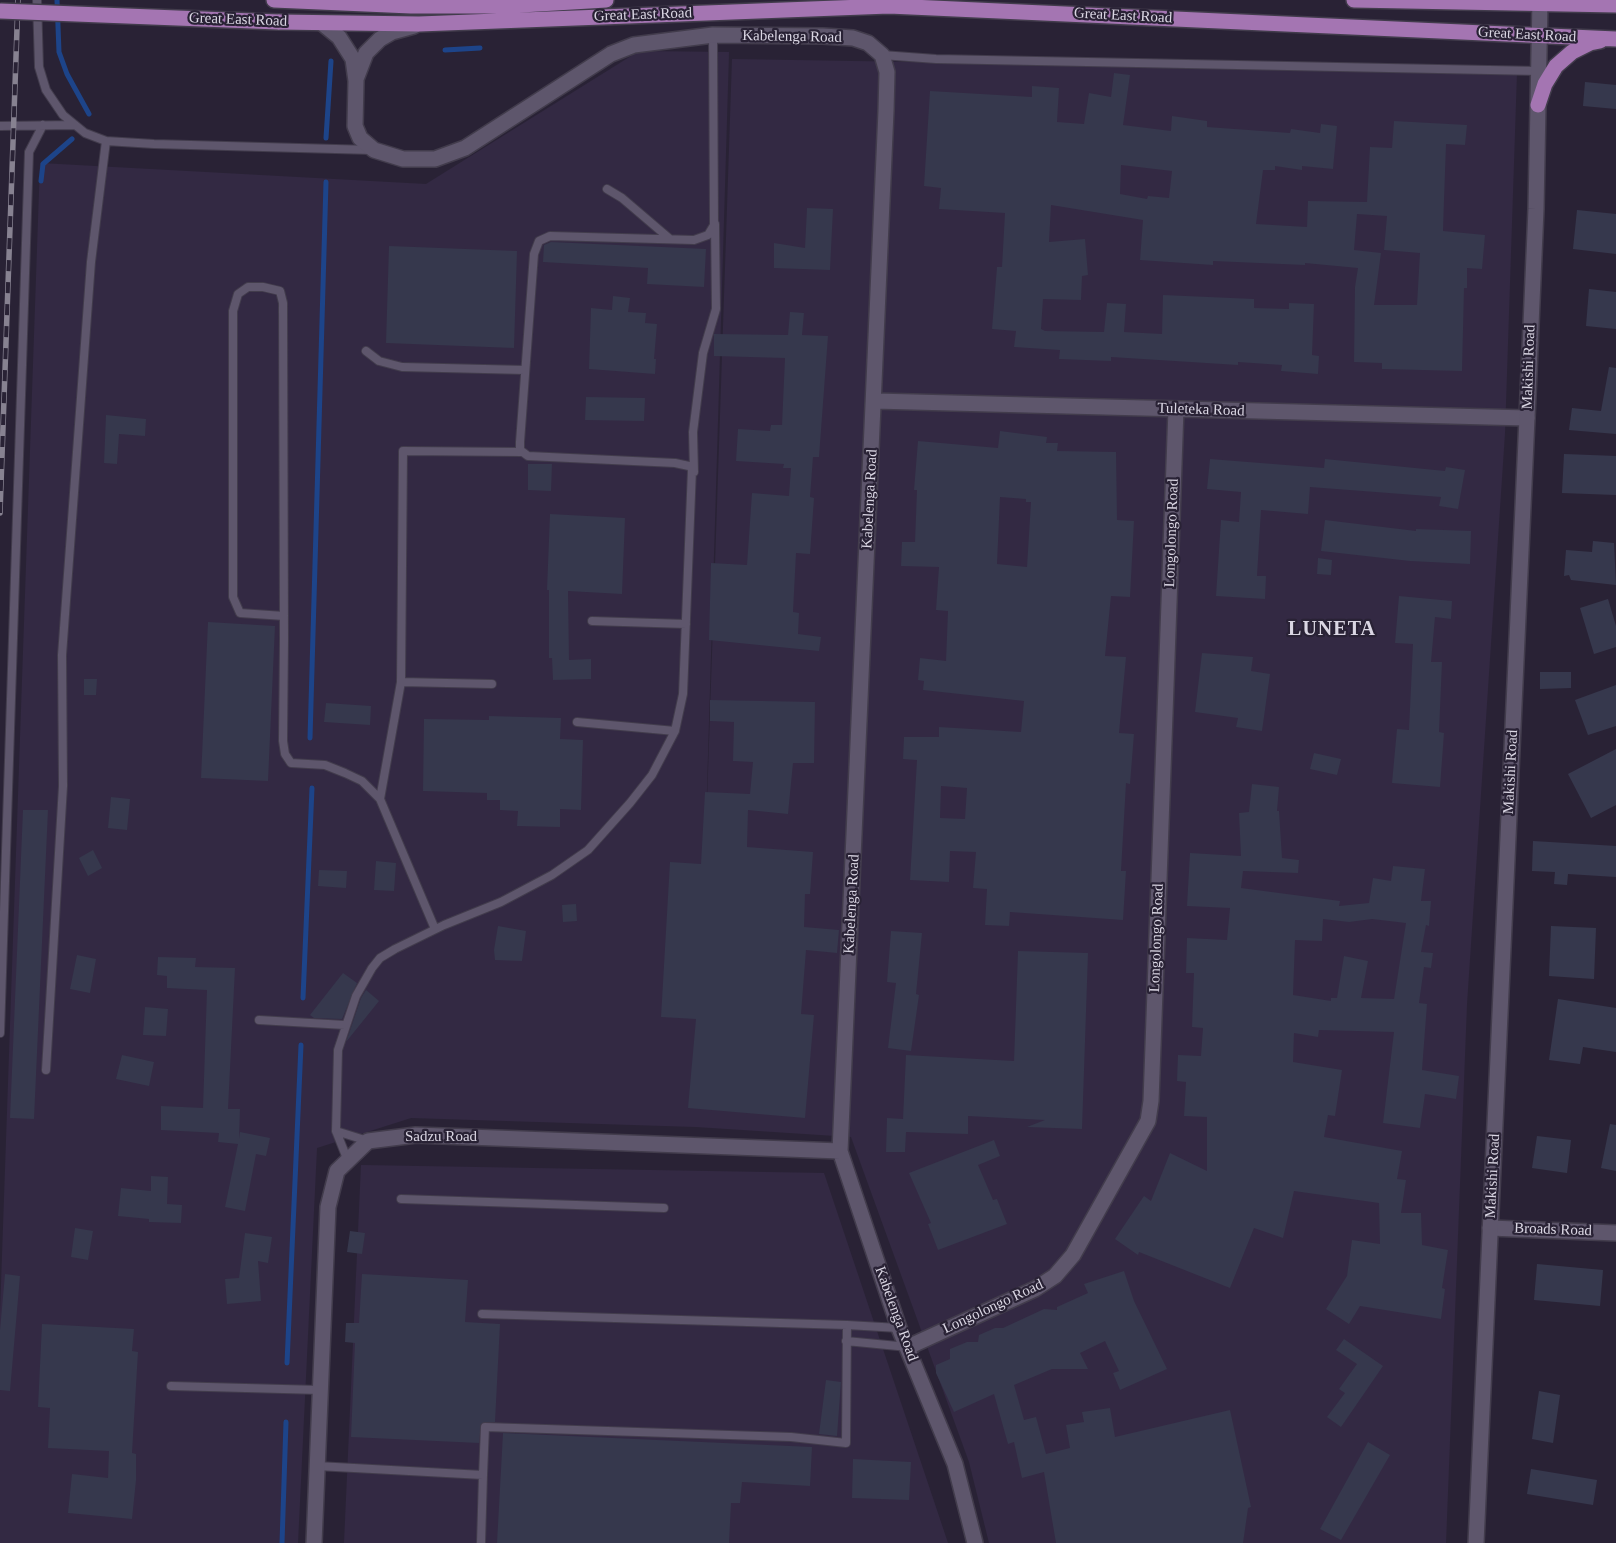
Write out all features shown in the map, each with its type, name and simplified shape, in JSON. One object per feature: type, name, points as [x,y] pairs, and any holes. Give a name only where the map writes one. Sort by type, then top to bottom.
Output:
[{"type":"main road","name":"Great East Road","points":[[276,0],[504,6],[606,0]]},
{"type":"main road","name":"Great East Road","points":[[1354,0],[1540,2],[1616,5]]},
{"type":"main road","name":"Great East Road","points":[[0,11],[323,24],[419,24],[889,6],[1614,39]]},
{"type":"main road","points":[[1538,105],[1545,84],[1556,66],[1566,57],[1590,43],[1614,39]]},
{"type":"street","name":"Makishi Road","points":[[1476,1543],[1527,418],[1540,2]]},
{"type":"street","name":"Kabelenga Road","points":[[323,24],[339,37],[353,59],[356,81],[355,126],[360,138],[374,150],[402,159],[435,158],[465,148],[611,54],[634,45],[713,35],[846,38],[868,43],[882,55],[887,72],[875,401],[840,1151],[899,1328],[956,1464],[974,1543]]},
{"type":"street","name":"Kabelenga Road","points":[[356,81],[366,53],[380,40],[392,32],[419,24]]},
{"type":"street","name":"Tuleteka Road","points":[[875,401],[1527,418]]},
{"type":"street","name":"Longolongo Road","points":[[908,1347],[1035,1289],[1056,1276],[1073,1255],[1148,1120],[1176,409]]},
{"type":"street","name":"Sadzu Road","points":[[368,1141],[416,1135],[840,1151]]},
{"type":"street","points":[[314,1543],[328,1207],[337,1171],[368,1141]]},
{"type":"street","name":"Broads Road","points":[[1490,1228],[1616,1233]]},
{"type":"lane","points":[[37,0],[39,68],[46,90],[63,115],[85,133],[106,140],[154,144],[374,150]]},
{"type":"lane","points":[[348,1161],[336,1131],[338,1050],[345,1025],[364,981],[380,958],[435,929],[502,902],[552,875],[588,850],[652,775],[675,731],[683,694],[694,473],[693,432],[703,353],[716,309],[713,35]]},
{"type":"lane","points":[[882,55],[936,58],[1539,71]]},
{"type":"lane","points":[[0,1033],[29,152],[43,125]]},
{"type":"lane","points":[[0,126],[75,125]]},
{"type":"lane","points":[[46,1070],[63,786],[62,656],[91,262],[106,140]]},
{"type":"lane","points":[[607,188],[622,198],[670,239]]},
{"type":"lane","points":[[694,473],[689,466],[676,464],[528,456],[519,448],[534,254],[539,241],[550,236],[701,239],[712,230],[715,219]]},
{"type":"lane","points":[[284,616],[240,613],[234,597],[233,311],[238,294],[248,287],[263,287],[280,292],[283,303],[284,616],[283,741],[285,754],[291,763],[325,765],[346,773],[362,782],[380,799],[435,929]]},
{"type":"lane","points":[[366,351],[379,361],[402,367],[525,370]]},
{"type":"lane","points":[[380,799],[401,682],[403,451],[522,452]]},
{"type":"lane","points":[[592,621],[686,624]]},
{"type":"lane","points":[[401,682],[492,684]]},
{"type":"lane","points":[[577,722],[675,731]]},
{"type":"lane","points":[[259,1020],[345,1025]]},
{"type":"lane","points":[[336,1131],[368,1141]]},
{"type":"lane","points":[[401,1199],[664,1208]]},
{"type":"lane","points":[[482,1314],[899,1328]]},
{"type":"lane","points":[[481,1543],[485,1427],[791,1437],[846,1443],[847,1325]]},
{"type":"lane","points":[[846,1340],[908,1347]]},
{"type":"lane","points":[[171,1386],[320,1390]]},
{"type":"lane","points":[[317,1466],[483,1475]]},
{"type":"shaded area","points":[[639,51],[729,52],[703,922],[732,59],[1517,72],[1505,433],[1467,1004],[1446,1543],[989,1543],[969,1462],[851,1137],[696,1127],[411,1118],[317,1148],[298,1543],[0,1543],[0,1313],[40,163],[426,184]]},
{"type":"shaded area","points":[[361,1165],[824,1173],[948,1543],[344,1543]]},
{"type":"building","points":[[1114,73],[1130,75],[1123,125],[1171,131],[1172,116],[1207,121],[1207,127],[1290,133],[1291,129],[1320,133],[1321,124],[1337,126],[1333,169],[1302,166],[1302,170],[1275,166],[1275,170],[1263,170],[1256,224],[1307,227],[1308,201],[1367,202],[1370,147],[1392,148],[1394,121],[1467,125],[1465,145],[1446,144],[1443,231],[1485,235],[1482,269],[1467,268],[1467,288],[1464,288],[1462,371],[1382,369],[1382,363],[1354,362],[1355,287],[1358,268],[1305,263],[1305,265],[1213,261],[1213,265],[1140,260],[1143,220],[1051,205],[1049,242],[1085,239],[1088,275],[1082,276],[1081,300],[1043,299],[1041,329],[1045,331],[1104,332],[1107,303],[1126,304],[1124,332],[1162,334],[1163,295],[1254,299],[1254,308],[1289,309],[1289,303],[1314,304],[1312,355],[1319,356],[1318,374],[1281,371],[1282,365],[1238,362],[1238,365],[1111,357],[1111,361],[1059,359],[1060,350],[1014,347],[1016,331],[992,329],[997,267],[1002,267],[1005,213],[939,209],[941,188],[924,186],[930,91],[1032,97],[1032,86],[1059,88],[1057,122],[1084,124],[1089,93],[1111,97]],"holes":[[[1121,165],[1172,171],[1169,198],[1148,196],[1147,199],[1120,194]],[[1357,214],[1387,216],[1384,250],[1420,253],[1417,305],[1374,305],[1381,253],[1354,250]]]},
{"type":"building","points":[[1585,82],[1616,85],[1616,109],[1583,106]]},
{"type":"building","points":[[807,208],[833,209],[830,270],[774,268],[774,243],[805,248]]},
{"type":"building","points":[[1577,210],[1616,214],[1616,254],[1573,249]]},
{"type":"building","points":[[551,242],[706,249],[704,287],[647,284],[648,268],[543,262],[544,245]]},
{"type":"building","points":[[389,246],[517,251],[514,348],[386,343]]},
{"type":"building","points":[[1589,289],[1616,292],[1616,329],[1586,326]]},
{"type":"building","points":[[613,296],[630,298],[628,312],[646,313],[645,323],[657,324],[654,359],[656,359],[655,374],[589,369],[591,308],[612,310]]},
{"type":"building","points":[[790,312],[804,313],[802,335],[828,336],[819,457],[813,457],[810,497],[814,498],[810,554],[796,553],[793,612],[799,613],[798,634],[821,637],[819,651],[709,640],[711,563],[747,565],[752,493],[789,496],[791,468],[783,468],[784,464],[736,461],[738,429],[770,431],[771,425],[782,425],[785,358],[714,356],[714,334],[788,335]]},
{"type":"building","points":[[1609,367],[1616,368],[1616,434],[1569,430],[1572,408],[1601,411]]},
{"type":"building","points":[[586,397],[645,398],[644,421],[585,420]]},
{"type":"building","points":[[106,415],[146,419],[145,436],[119,434],[117,464],[104,463]]},
{"type":"building","points":[[1000,431],[1047,437],[1046,443],[1058,443],[1057,451],[1116,452],[1117,520],[1134,521],[1130,597],[1111,596],[1105,656],[1126,657],[1119,733],[1134,734],[1130,784],[1126,783],[1121,871],[1126,871],[1123,920],[1010,912],[1009,926],[985,925],[987,889],[973,888],[976,852],[950,851],[949,882],[910,880],[917,760],[903,759],[904,737],[939,737],[939,727],[1021,732],[1024,701],[923,690],[924,681],[918,680],[920,658],[946,661],[948,611],[936,610],[939,567],[901,566],[902,542],[915,542],[917,490],[914,490],[918,441],[998,448]],"holes":[[[1000,497],[1026,499],[1026,502],[1031,502],[1027,567],[997,564]],[[941,786],[967,788],[965,819],[940,818]]]},
{"type":"building","points":[[1564,454],[1616,456],[1616,495],[1562,493]]},
{"type":"building","points":[[1210,459],[1324,468],[1325,459],[1445,471],[1446,467],[1465,470],[1458,509],[1439,506],[1441,497],[1310,487],[1308,514],[1261,510],[1257,576],[1266,576],[1265,599],[1216,596],[1221,520],[1239,522],[1241,492],[1207,489]]},
{"type":"building","points":[[528,464],[552,464],[551,491],[528,490]]},
{"type":"building","points":[[550,514],[625,518],[622,594],[568,591],[569,660],[591,659],[591,679],[553,680],[552,658],[549,658],[549,590],[547,590]]},
{"type":"building","points":[[1325,520],[1416,531],[1416,529],[1471,531],[1470,564],[1410,561],[1321,551]]},
{"type":"building","points":[[1593,541],[1614,543],[1616,585],[1571,580],[1569,575],[1564,576],[1566,550],[1592,552]]},
{"type":"building","points":[[1318,558],[1332,560],[1331,575],[1317,574]]},
{"type":"building","points":[[1399,596],[1452,601],[1451,619],[1435,617],[1431,662],[1442,662],[1439,732],[1444,733],[1440,787],[1392,783],[1397,729],[1409,730],[1413,644],[1395,643]]},
{"type":"building","points":[[1608,599],[1616,626],[1616,647],[1594,654],[1580,608]]},
{"type":"building","points":[[208,622],[275,626],[268,781],[201,778]]},
{"type":"building","points":[[1202,653],[1253,657],[1251,671],[1270,674],[1262,731],[1236,727],[1238,718],[1195,712]]},
{"type":"building","points":[[1540,672],[1571,672],[1571,688],[1540,689]]},
{"type":"building","points":[[84,679],[97,679],[96,695],[84,695]]},
{"type":"building","points":[[1616,685],[1616,726],[1588,735],[1575,700]]},
{"type":"building","points":[[710,700],[815,702],[814,763],[793,763],[788,814],[748,810],[747,847],[813,852],[810,894],[805,894],[804,927],[839,930],[837,953],[806,950],[801,1014],[814,1015],[805,1118],[688,1108],[696,1019],[661,1017],[670,862],[701,864],[705,792],[750,794],[753,762],[733,761],[734,722],[710,721]]},
{"type":"building","points":[[326,703],[371,706],[370,725],[324,722]]},
{"type":"building","points":[[489,716],[561,718],[560,739],[583,740],[581,810],[560,809],[560,827],[517,826],[518,811],[500,810],[500,800],[487,800],[487,793],[423,791],[424,719],[489,720]]},
{"type":"building","points":[[1616,749],[1616,805],[1591,818],[1568,774]]},
{"type":"building","points":[[1314,753],[1341,759],[1337,775],[1310,769]]},
{"type":"building","points":[[1252,784],[1279,787],[1277,811],[1279,811],[1282,858],[1299,860],[1298,873],[1243,871],[1241,888],[1340,901],[1339,906],[1369,903],[1373,878],[1391,881],[1393,866],[1425,869],[1421,901],[1431,901],[1429,926],[1426,925],[1421,952],[1433,953],[1431,968],[1424,967],[1419,1003],[1427,1004],[1422,1070],[1459,1076],[1456,1099],[1425,1094],[1420,1128],[1383,1123],[1394,1032],[1319,1030],[1318,1037],[1294,1033],[1293,1062],[1342,1070],[1335,1116],[1328,1115],[1324,1137],[1402,1151],[1397,1179],[1406,1180],[1401,1213],[1421,1213],[1422,1245],[1448,1250],[1442,1288],[1445,1289],[1441,1319],[1360,1306],[1349,1324],[1326,1309],[1347,1276],[1352,1240],[1380,1244],[1379,1203],[1294,1191],[1283,1238],[1254,1228],[1230,1288],[1139,1252],[1138,1255],[1115,1239],[1144,1196],[1151,1201],[1170,1153],[1207,1171],[1207,1117],[1184,1116],[1186,1082],[1177,1081],[1178,1055],[1201,1056],[1203,1028],[1192,1027],[1194,973],[1186,973],[1187,938],[1227,940],[1230,908],[1187,906],[1190,853],[1241,856],[1239,813],[1249,812]],"holes":[[[1323,919],[1349,922],[1372,919],[1406,923],[1394,999],[1361,998],[1368,961],[1344,956],[1337,998],[1331,998],[1331,1001],[1293,995],[1295,940],[1322,941]]]},
{"type":"building","points":[[111,797],[130,799],[127,830],[108,828]]},
{"type":"building","points":[[23,810],[48,810],[34,1119],[10,1118]]},
{"type":"building","points":[[1533,841],[1616,846],[1616,877],[1568,874],[1567,885],[1554,884],[1555,872],[1532,871]]},
{"type":"building","points":[[93,850],[102,868],[88,876],[79,858]]},
{"type":"building","points":[[376,861],[396,863],[394,891],[374,890]]},
{"type":"building","points":[[319,870],[347,871],[346,888],[318,886]]},
{"type":"building","points":[[576,904],[577,921],[563,922],[562,905]]},
{"type":"building","points":[[498,926],[526,931],[522,961],[495,960],[494,950]]},
{"type":"building","points":[[1551,926],[1596,928],[1594,979],[1549,976]]},
{"type":"building","points":[[891,931],[922,933],[916,994],[919,995],[911,1051],[888,1048],[896,983],[887,982]]},
{"type":"building","points":[[1018,951],[1088,953],[1082,1129],[1027,1127],[1045,1120],[968,1116],[968,1134],[906,1132],[905,1152],[886,1152],[887,1118],[903,1119],[906,1055],[1014,1061]]},
{"type":"building","points":[[77,955],[96,959],[90,993],[70,989]]},
{"type":"building","points":[[158,957],[196,958],[195,967],[235,968],[228,1109],[240,1109],[239,1139],[240,1132],[270,1138],[266,1156],[256,1154],[245,1211],[225,1207],[238,1144],[218,1142],[219,1133],[161,1130],[161,1106],[203,1108],[207,990],[167,988],[167,976],[157,975]]},
{"type":"building","points":[[343,973],[357,983],[342,1019],[314,1018],[310,1015]]},
{"type":"building","points":[[366,990],[379,1001],[346,1042],[361,998]]},
{"type":"building","points":[[1558,999],[1616,1008],[1616,1052],[1583,1047],[1580,1064],[1549,1060]]},
{"type":"building","points":[[145,1007],[168,1009],[166,1036],[143,1035]]},
{"type":"building","points":[[122,1055],[154,1062],[149,1086],[116,1079]]},
{"type":"building","points":[[1610,1124],[1616,1125],[1616,1171],[1601,1168]]},
{"type":"building","points":[[1537,1136],[1571,1140],[1567,1173],[1532,1168]]},
{"type":"building","points":[[994,1140],[1000,1156],[978,1165],[993,1200],[997,1199],[1007,1224],[938,1250],[928,1224],[931,1223],[909,1173]]},
{"type":"building","points":[[151,1176],[168,1177],[167,1204],[182,1205],[181,1223],[149,1222],[149,1219],[118,1216],[121,1188],[151,1191]]},
{"type":"building","points":[[75,1228],[93,1231],[88,1260],[71,1257]]},
{"type":"building","points":[[350,1231],[365,1233],[362,1254],[347,1252]]},
{"type":"building","points":[[245,1233],[272,1237],[268,1263],[258,1261],[261,1301],[227,1304],[225,1279],[239,1278]]},
{"type":"building","points":[[1537,1264],[1603,1270],[1600,1306],[1534,1300]]},
{"type":"building","points":[[1124,1271],[1134,1301],[1167,1369],[1120,1390],[1113,1373],[1119,1371],[1105,1341],[1080,1353],[1088,1369],[1052,1369],[1014,1385],[1024,1420],[1036,1417],[1046,1454],[1070,1448],[1066,1425],[1084,1422],[1082,1412],[1110,1408],[1115,1437],[1230,1410],[1251,1507],[1248,1508],[1243,1543],[1056,1543],[1044,1472],[1022,1478],[1014,1442],[1008,1444],[994,1394],[954,1412],[936,1373],[936,1365],[950,1359],[950,1349],[967,1342],[978,1342],[979,1335],[995,1328],[1003,1328],[1044,1309],[1057,1310],[1057,1307],[1088,1293],[1084,1284]]},
{"type":"building","points":[[5,1274],[20,1276],[10,1391],[0,1390],[0,1330]]},
{"type":"building","points":[[362,1274],[468,1280],[465,1322],[500,1324],[495,1422],[481,1424],[479,1443],[351,1437],[355,1343],[345,1342],[346,1323],[359,1323]]},
{"type":"building","points":[[42,1324],[134,1329],[132,1351],[138,1352],[132,1453],[136,1454],[136,1480],[132,1519],[68,1513],[72,1474],[108,1478],[109,1451],[48,1448],[50,1408],[38,1407]]},
{"type":"building","points":[[1344,1339],[1383,1366],[1341,1427],[1327,1417],[1345,1393],[1339,1389],[1357,1364],[1336,1350]]},
{"type":"building","points":[[826,1380],[841,1382],[837,1436],[819,1434]]},
{"type":"building","points":[[1539,1391],[1560,1395],[1553,1443],[1532,1439]]},
{"type":"building","points":[[503,1433],[812,1447],[810,1486],[742,1482],[740,1503],[731,1503],[729,1543],[497,1543]]},
{"type":"building","points":[[1368,1442],[1390,1455],[1341,1540],[1320,1529]]},
{"type":"building","points":[[853,1459],[911,1462],[909,1500],[852,1498]]},
{"type":"building","points":[[1531,1469],[1597,1480],[1593,1505],[1527,1494]]},
{"type":"waterway","points":[[57,0],[59,52],[67,74],[89,114]]},
{"type":"waterway","points":[[445,50],[480,48]]},
{"type":"waterway","points":[[326,138],[331,61]]},
{"type":"waterway","points":[[41,181],[43,164],[72,139]]},
{"type":"waterway","points":[[310,738],[326,182]]},
{"type":"waterway","points":[[303,998],[312,788]]},
{"type":"waterway","points":[[287,1363],[301,1045]]},
{"type":"waterway","points":[[282,1543],[286,1422]]},
{"type":"railway","points":[[0,513],[18,0]]},
{"type":"district","name":"LUNETA","points":[[1332,630]]}]
